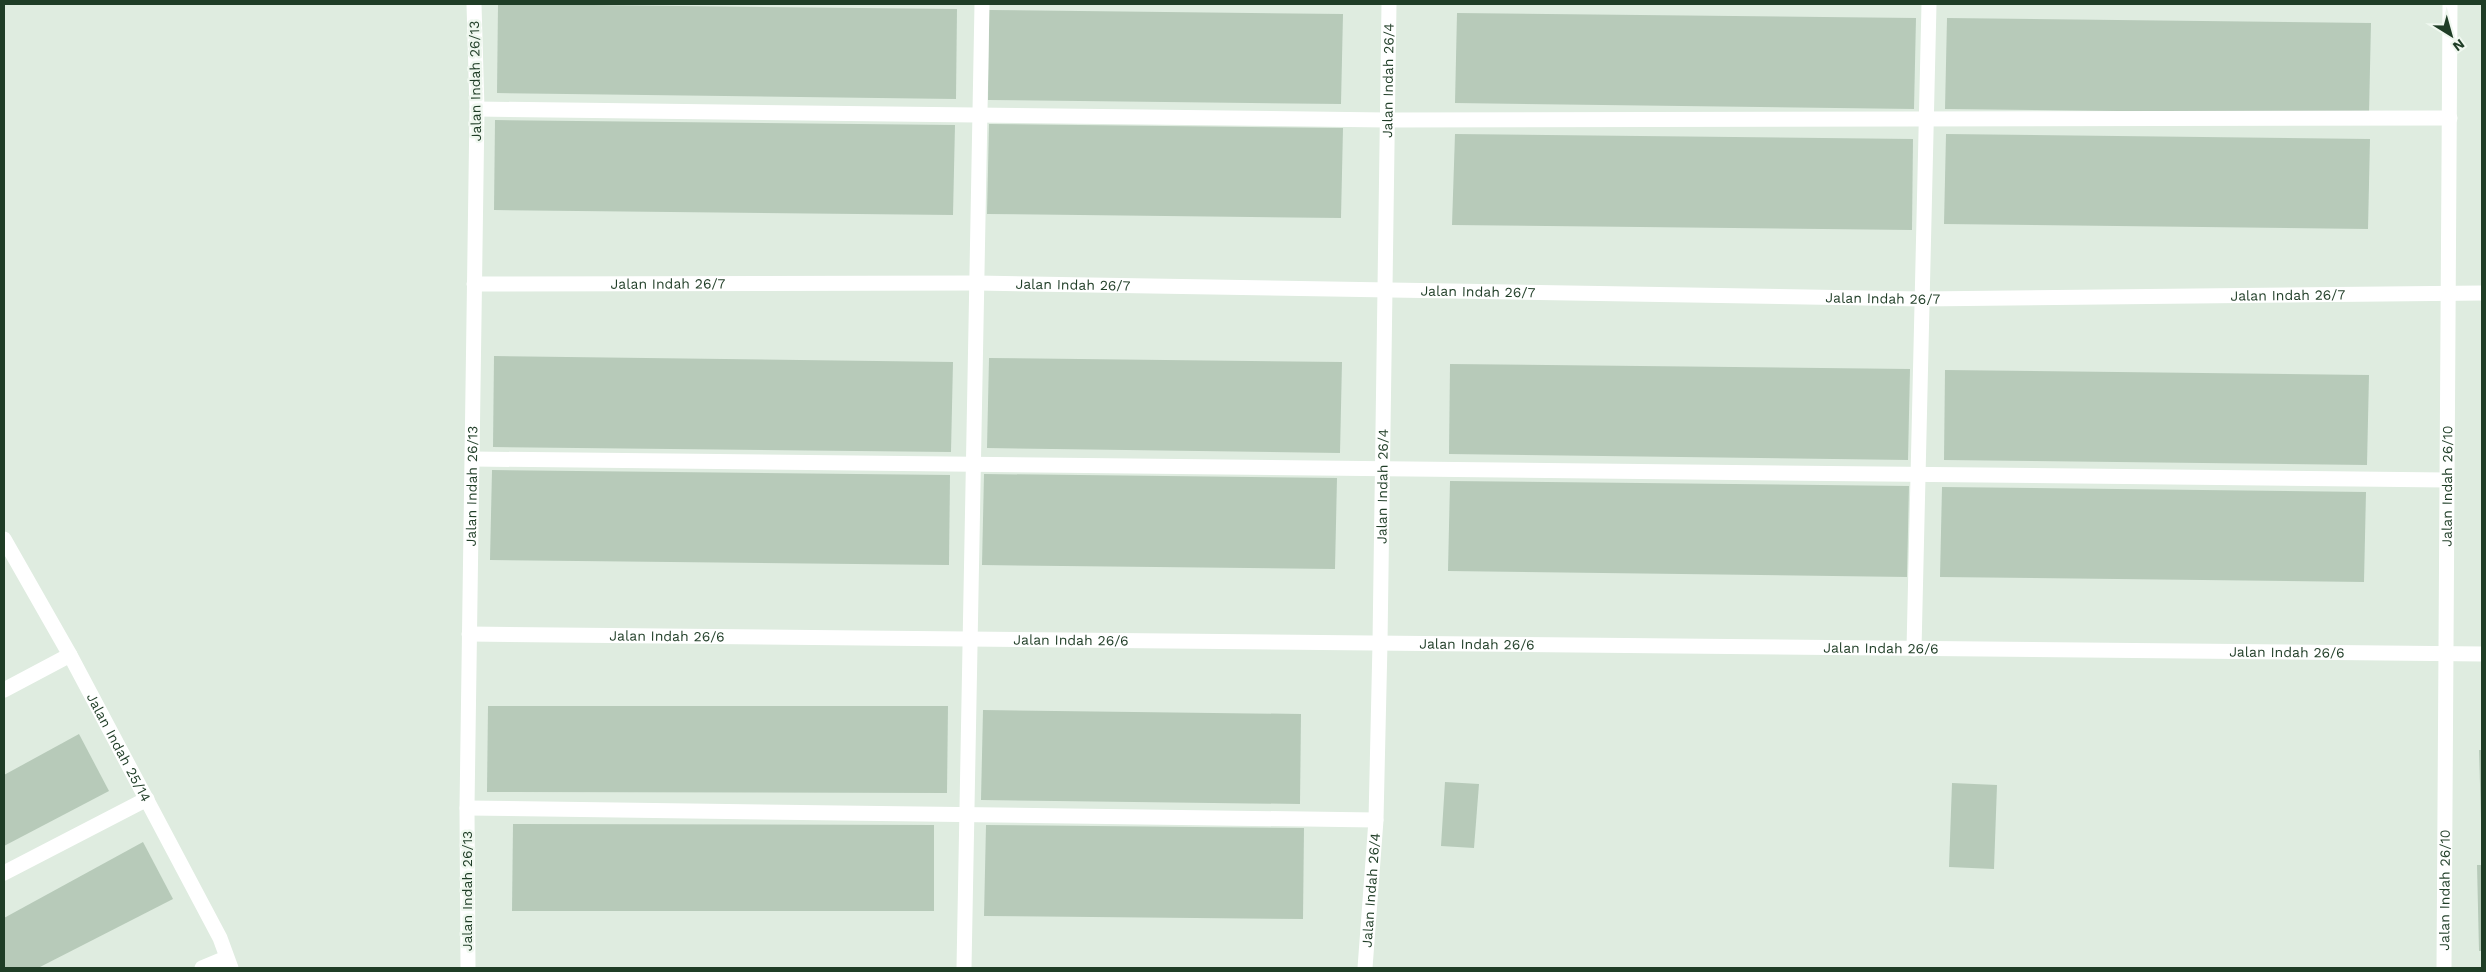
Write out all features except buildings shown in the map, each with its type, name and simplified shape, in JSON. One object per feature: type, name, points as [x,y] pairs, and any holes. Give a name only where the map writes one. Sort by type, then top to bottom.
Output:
[{"type":"street","name":"Jalan Indah 26/13","points":[[468,968],[467,808],[477,109],[474,4]]},
{"type":"street","points":[[964,968],[982,4]]},
{"type":"street","name":"Jalan Indah 26/4","points":[[1365,968],[1376,820],[1387,290],[1389,4]]},
{"type":"street","points":[[1914,649],[1916,473],[1929,4]]},
{"type":"street","name":"Jalan Indah 26/10","points":[[2444,968],[2450,4]]},
{"type":"street","points":[[477,109],[1387,120],[1926,121],[2450,118]]},
{"type":"street","name":"Jalan Indah 26/7","points":[[474,284],[978,283],[1921,299],[2482,293]]},
{"type":"street","points":[[473,459],[2447,480]]},
{"type":"street","name":"Jalan Indah 25/14","points":[[4,539],[70,655],[147,799],[220,938],[228,963]]},
{"type":"street","name":"Jalan Indah 26/6","points":[[470,634],[2482,654]]},
{"type":"street","points":[[4,690],[70,655]]},
{"type":"street","points":[[4,873],[147,799]]},
{"type":"street","points":[[467,808],[1376,820]]},
{"type":"street","points":[[202,968],[228,963]]}]
